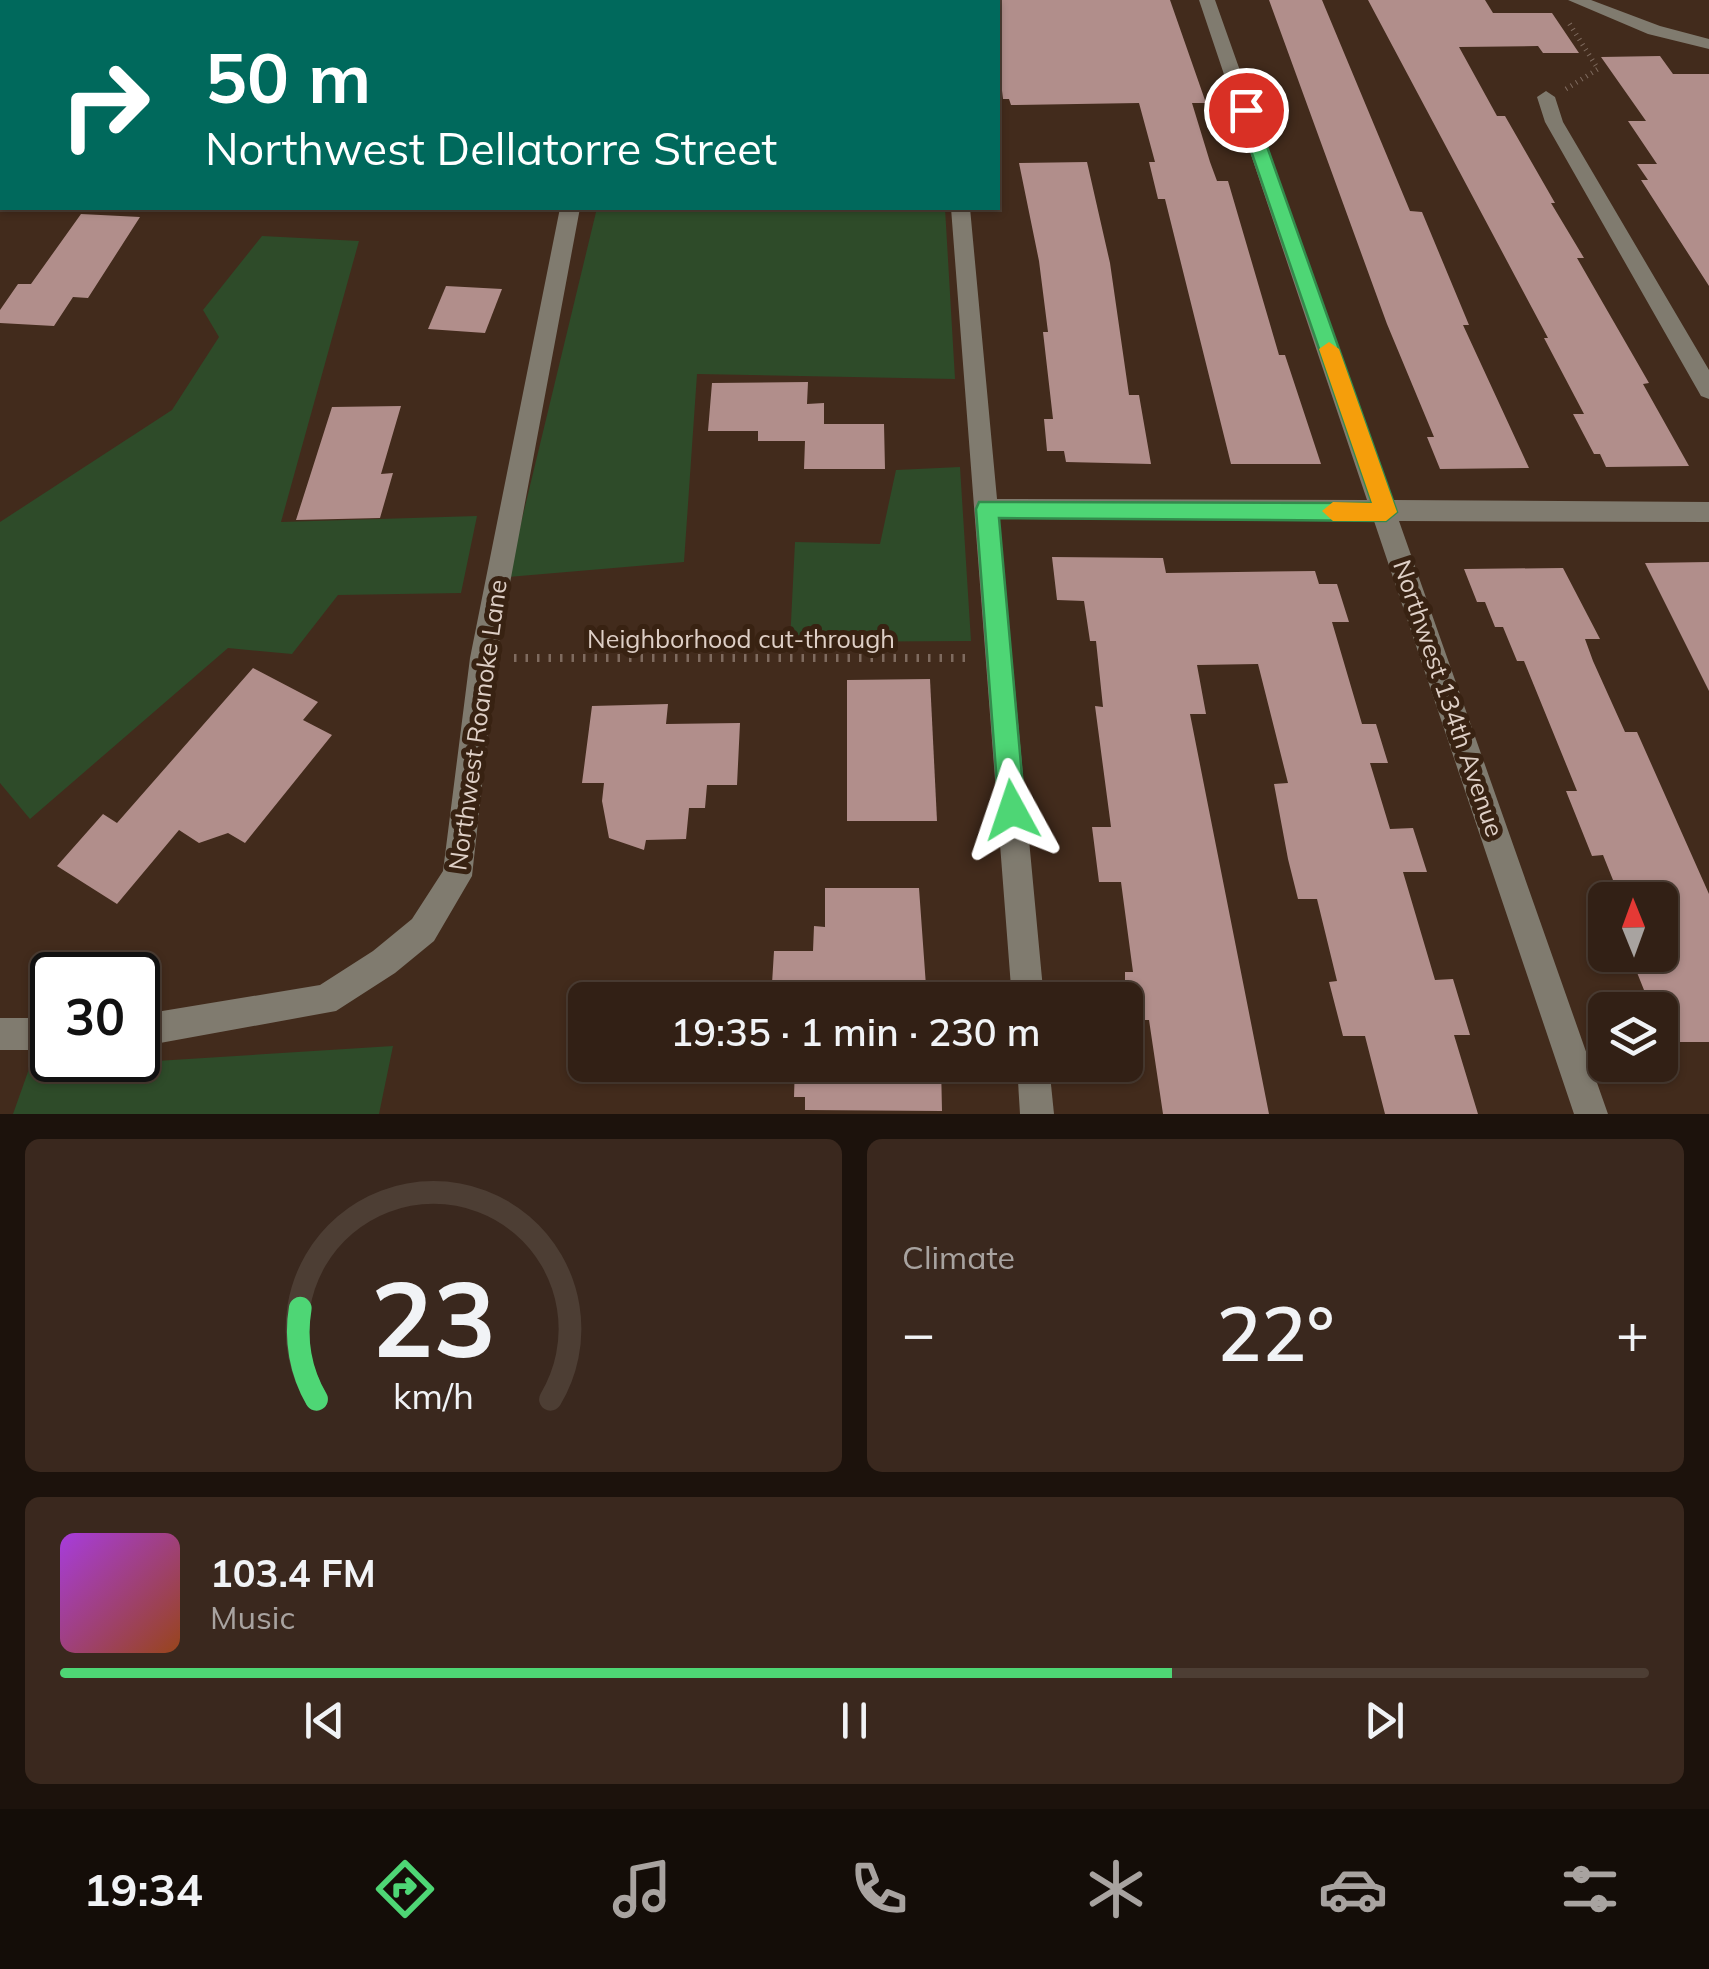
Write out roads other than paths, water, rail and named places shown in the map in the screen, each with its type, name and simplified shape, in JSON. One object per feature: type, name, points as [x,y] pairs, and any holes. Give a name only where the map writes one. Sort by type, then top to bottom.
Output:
[{"type":"street","name":"Northwest 134th Avenue","points":[[1207,0],[1591,1114]]},
{"type":"street","points":[[1576,0],[1654,30],[1709,44]]},
{"type":"street","points":[[1546,97],[1554,122],[1709,390]]},
{"type":"street","name":"Northwest Roanoke Lane","points":[[160,1027],[325,1000],[384,962],[423,930],[457,876],[483,658],[570,210]]},
{"type":"street","points":[[960,210],[1027,982]]},
{"type":"street","points":[[987,509],[1709,512]]},
{"type":"street","points":[[0,1034],[30,1034]]},
{"type":"street","points":[[1034,1082],[1037,1114]]}]
